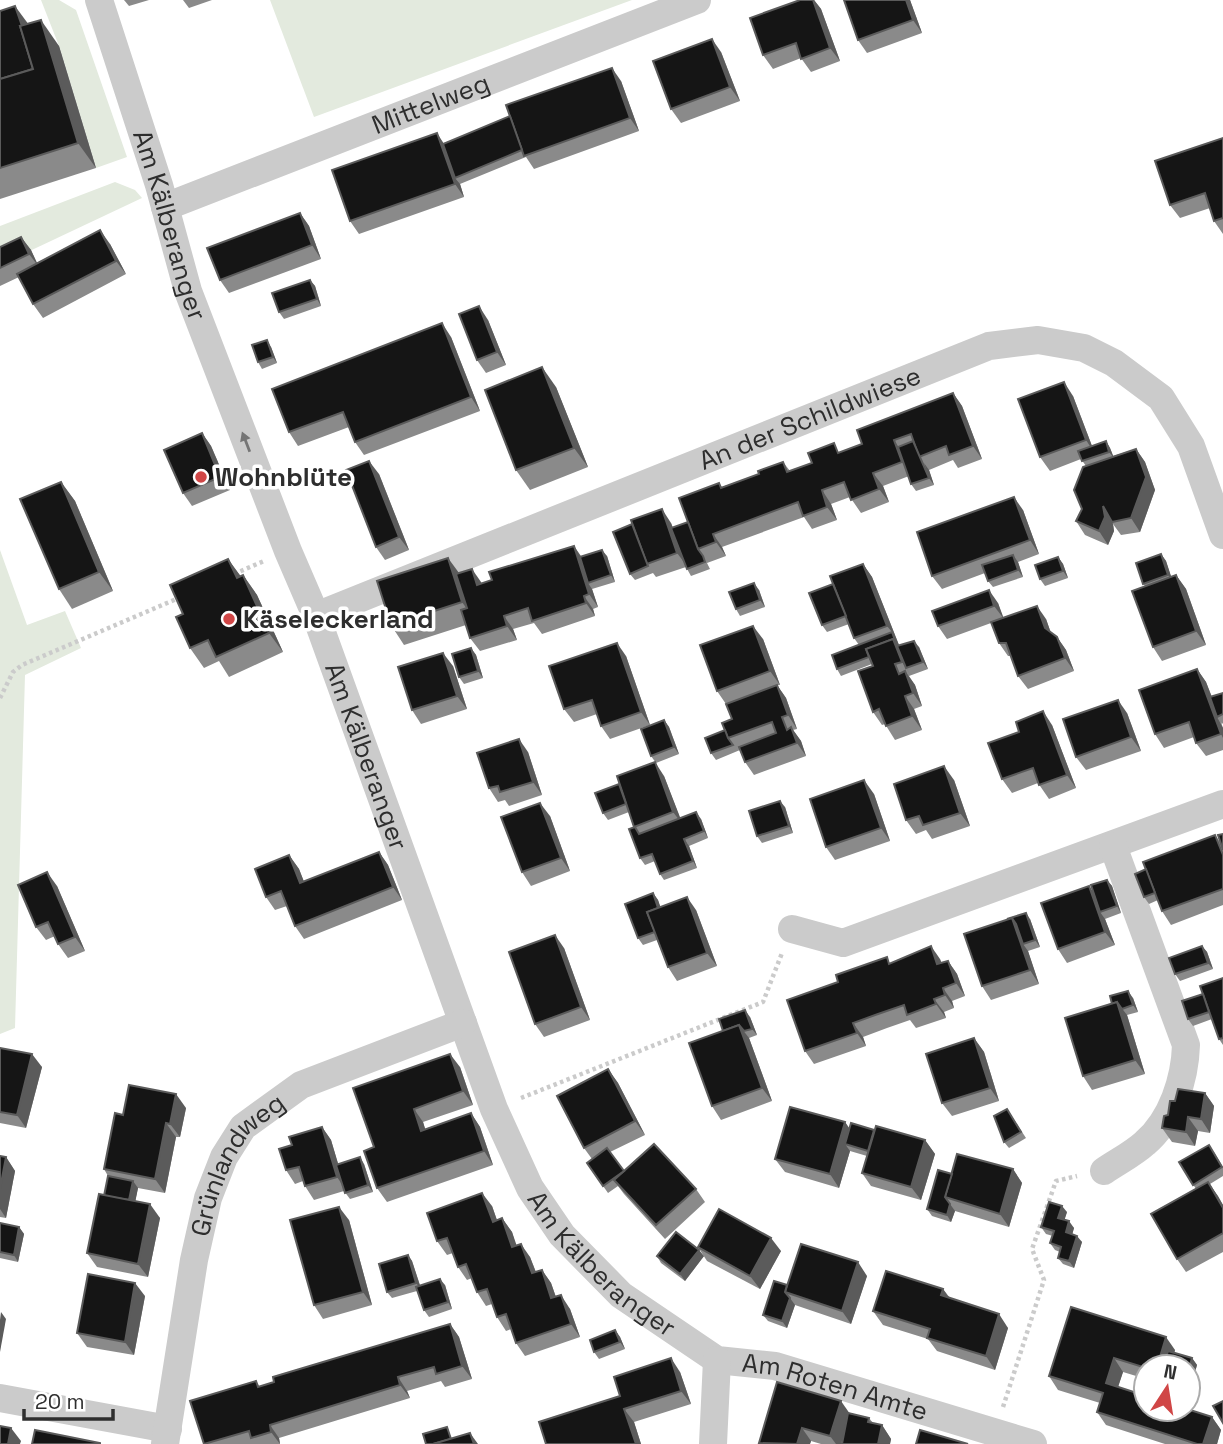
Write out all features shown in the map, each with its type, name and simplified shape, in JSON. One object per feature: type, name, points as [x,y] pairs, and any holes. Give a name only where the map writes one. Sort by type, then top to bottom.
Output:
[{"type":"street","name":"Am Kälberanger","points":[[99,0],[165,207],[188,291],[288,551],[316,616],[494,1109],[530,1188],[562,1235],[588,1265],[621,1295],[717,1360]]},
{"type":"street","name":"Mittelweg","points":[[165,207],[697,0]]},
{"type":"street","name":"An der Schildwiese","points":[[316,616],[989,346],[1038,340],[1084,348],[1114,363],[1161,398],[1191,446],[1223,535]]},
{"type":"street","points":[[792,929],[843,943],[1223,804]]},
{"type":"street","points":[[1104,1171],[1147,1142],[1174,1102],[1185,1070],[1186,1045],[1113,846]]},
{"type":"street","name":"Grünlandweg","points":[[0,1398],[167,1436],[194,1260],[208,1198],[224,1157],[243,1127],[301,1085],[463,1023]]},
{"type":"street","name":"Am Roten Amte","points":[[713,1444],[717,1360],[775,1366],[1033,1444]]},
{"type":"path","points":[[225,578],[288,551]]},
{"type":"path","points":[[0,698],[13,672],[22,665],[187,595]]},
{"type":"path","points":[[494,1109],[763,1002],[792,929]]},
{"type":"path","points":[[995,1431],[1044,1280],[1032,1249],[1056,1181],[1104,1171]]},
{"type":"shaded area","points":[[41,0],[59,0],[76,10],[127,157],[96,168],[59,46]]},
{"type":"shaded area","points":[[270,0],[632,0],[314,117]]},
{"type":"shaded area","points":[[115,182],[135,190],[142,198],[0,265],[0,226]]},
{"type":"shaded area","points":[[0,550],[27,625],[65,611],[81,648],[25,675],[15,1028],[0,1034]]},
{"type":"building","points":[[800,0],[813,0],[830,48],[801,59],[796,43],[763,55],[750,18]]},
{"type":"building","points":[[844,0],[906,0],[913,20],[858,40]]},
{"type":"building","points":[[15,6],[33,69],[0,79],[0,11]]},
{"type":"building","points":[[41,20],[78,143],[0,168],[0,79],[33,69],[20,26]]},
{"type":"building","points":[[712,39],[730,87],[671,109],[653,61]]},
{"type":"building","points":[[612,68],[630,118],[524,156],[506,105]]},
{"type":"building","points":[[510,116],[522,150],[455,178],[443,144]]},
{"type":"building","points":[[437,133],[455,184],[350,221],[332,170]]},
{"type":"building","points":[[1223,138],[1223,218],[1214,221],[1205,193],[1170,205],[1155,161]]},
{"type":"building","points":[[300,213],[312,245],[220,280],[207,248]]},
{"type":"building","points":[[100,230],[116,261],[33,304],[17,274]]},
{"type":"building","points":[[21,237],[29,254],[0,268],[0,247]]},
{"type":"building","points":[[310,280],[317,299],[279,312],[272,293]]},
{"type":"building","points":[[479,306],[497,352],[477,360],[459,314]]},
{"type":"building","points":[[442,323],[471,397],[355,442],[343,412],[289,432],[272,389]]},
{"type":"building","points":[[267,340],[273,357],[258,362],[252,345]]},
{"type":"building","points":[[542,367],[574,448],[516,470],[485,390]]},
{"type":"building","points":[[1064,382],[1086,440],[1040,457],[1018,399]]},
{"type":"building","points":[[953,393],[973,446],[949,455],[946,446],[919,457],[911,434],[894,440],[902,462],[873,473],[879,489],[851,500],[844,482],[822,490],[827,507],[803,516],[798,502],[713,534],[716,542],[698,549],[679,498],[719,483],[721,488],[783,462],[787,472],[812,463],[808,453],[834,443],[838,453],[862,444],[857,430]]},
{"type":"building","name":"Wohnblüte","points":[[202,433],[220,477],[183,493],[164,450]]},
{"type":"building","points":[[913,441],[929,478],[911,484],[898,447]]},
{"type":"building","points":[[1106,441],[1109,452],[1082,461],[1078,451]]},
{"type":"building","points":[[1136,449],[1146,477],[1131,518],[1112,522],[1103,506],[1105,517],[1099,531],[1076,521],[1082,509],[1074,490],[1083,467]]},
{"type":"building","points":[[369,461],[399,537],[376,547],[346,470]]},
{"type":"building","points":[[61,482],[99,572],[59,589],[20,499]]},
{"type":"building","points":[[1014,497],[1030,540],[932,576],[917,532]]},
{"type":"building","points":[[662,509],[677,553],[647,564],[631,520]]},
{"type":"building","points":[[688,522],[705,562],[687,569],[671,528]]},
{"type":"building","points":[[632,524],[648,566],[630,574],[613,532]]},
{"type":"building","points":[[574,546],[589,594],[584,596],[586,603],[532,621],[528,608],[504,616],[507,626],[470,638],[461,610],[467,608],[456,574],[472,569],[477,585],[492,580],[489,572]]},
{"type":"building","points":[[602,550],[611,575],[588,583],[580,557]]},
{"type":"building","points":[[1161,554],[1168,575],[1143,584],[1136,563]]},
{"type":"building","points":[[1013,555],[1018,570],[988,581],[982,565]]},
{"type":"building","points":[[1058,557],[1063,571],[1040,579],[1035,565]]},
{"type":"building","points":[[448,558],[462,602],[391,625],[377,581]]},
{"type":"building","name":"Käseleckerland","points":[[228,559],[237,578],[243,575],[269,633],[216,657],[208,640],[190,648],[176,617],[183,614],[170,585]]},
{"type":"building","points":[[863,564],[887,626],[854,638],[830,576]]},
{"type":"building","points":[[1176,575],[1196,631],[1153,647],[1132,591]]},
{"type":"building","points":[[754,583],[760,600],[736,609],[729,592]]},
{"type":"building","points":[[833,584],[846,616],[822,625],[809,593]]},
{"type":"building","points":[[989,590],[994,606],[938,626],[932,611]]},
{"type":"building","points":[[1037,606],[1045,628],[1057,637],[1065,658],[1018,676],[1006,643],[999,643],[991,622]]},
{"type":"building","points":[[753,626],[770,671],[717,691],[700,645]]},
{"type":"building","points":[[892,632],[897,646],[893,639],[866,649],[869,657],[837,669],[832,655]]},
{"type":"building","points":[[893,639],[902,662],[895,664],[899,674],[905,671],[913,693],[905,696],[912,716],[886,726],[879,709],[873,712],[858,671],[873,666],[866,649]]},
{"type":"building","points":[[914,641],[923,662],[906,668],[897,646]]},
{"type":"building","points":[[617,643],[641,712],[601,726],[592,700],[564,709],[549,666]]},
{"type":"building","points":[[471,648],[478,671],[459,677],[452,654]]},
{"type":"building","points":[[443,653],[457,696],[412,710],[398,667]]},
{"type":"building","points":[[1197,669],[1221,734],[1196,743],[1189,722],[1155,734],[1139,690]]},
{"type":"building","points":[[777,685],[788,715],[782,717],[787,730],[791,727],[797,743],[745,762],[739,747],[776,733],[772,722],[728,738],[722,723],[732,719],[726,704]]},
{"type":"building","points":[[1223,693],[1223,714],[1217,717],[1210,697]]},
{"type":"building","points":[[1118,700],[1131,737],[1076,757],[1063,719]]},
{"type":"building","points":[[1043,711],[1067,775],[1039,785],[1033,768],[1002,779],[988,743],[1019,732],[1016,722]]},
{"type":"building","points":[[664,720],[674,747],[651,756],[641,729]]},
{"type":"building","points":[[725,730],[733,745],[711,753],[705,738]]},
{"type":"building","points":[[519,739],[533,782],[500,792],[498,786],[489,788],[477,753]]},
{"type":"building","points":[[655,762],[673,812],[634,827],[617,776]]},
{"type":"building","points":[[944,766],[960,813],[923,825],[919,816],[906,820],[894,784]]},
{"type":"building","points":[[864,780],[881,828],[826,847],[810,799]]},
{"type":"building","points":[[619,784],[626,804],[603,813],[595,793]]},
{"type":"building","points":[[780,801],[789,826],[757,836],[749,811]]},
{"type":"building","points":[[540,803],[561,858],[522,872],[501,817]]},
{"type":"building","points":[[696,812],[704,831],[684,839],[693,861],[660,874],[652,854],[640,858],[629,829],[635,827],[639,834]]},
{"type":"building","points":[[1223,834],[1223,850],[1218,835]]},
{"type":"building","points":[[1215,835],[1223,855],[1223,889],[1162,911],[1143,862]]},
{"type":"building","points":[[379,852],[393,887],[295,926],[281,891],[266,897],[255,869],[289,855],[300,883]]},
{"type":"building","points":[[1146,869],[1155,893],[1144,897],[1135,874]]},
{"type":"building","points":[[47,872],[75,937],[58,944],[48,922],[36,927],[18,885]]},
{"type":"building","points":[[1107,880],[1117,906],[1100,912],[1091,885]]},
{"type":"building","points":[[1089,886],[1105,932],[1058,949],[1041,903]]},
{"type":"building","points":[[653,893],[658,908],[647,912],[655,932],[638,938],[625,904]]},
{"type":"building","points":[[687,897],[707,953],[668,967],[647,912]]},
{"type":"building","points":[[1026,913],[1035,940],[1023,944],[1016,924],[1012,918],[1007,919]]},
{"type":"building","points":[[1012,918],[1030,970],[982,986],[964,934]]},
{"type":"building","points":[[555,935],[581,1007],[535,1024],[509,952]]},
{"type":"building","points":[[931,946],[937,964],[948,961],[956,983],[943,988],[945,995],[934,999],[936,1004],[907,1015],[904,1005],[878,1014],[853,1023],[857,1033],[805,1051],[787,1000],[838,982],[836,975],[887,957],[889,964]]},
{"type":"building","points":[[1202,946],[1208,963],[1175,974],[1169,958]]},
{"type":"building","points":[[1223,978],[1223,1038],[1219,1039],[1200,986]]},
{"type":"building","points":[[1128,991],[1133,1005],[1122,1009],[1117,1002],[1112,1004],[1110,996]]},
{"type":"building","points":[[1203,994],[1209,1012],[1188,1019],[1182,1001]]},
{"type":"building","points":[[1117,1002],[1135,1060],[1083,1076],[1065,1018]]},
{"type":"building","points":[[745,1010],[752,1029],[744,1031],[739,1025],[723,1031],[719,1019]]},
{"type":"building","points":[[739,1025],[762,1088],[712,1106],[689,1043]]},
{"type":"building","points":[[974,1038],[990,1088],[942,1103],[926,1054]]},
{"type":"building","points":[[0,1048],[32,1054],[17,1115],[0,1112]]},
{"type":"building","points":[[450,1054],[463,1091],[414,1109],[421,1131],[471,1113],[484,1151],[377,1188],[364,1151],[374,1147],[353,1088]]},
{"type":"building","points":[[608,1069],[635,1121],[584,1148],[557,1096]]},
{"type":"building","points":[[129,1085],[176,1094],[170,1124],[166,1123],[155,1179],[104,1169],[115,1113],[123,1115]]},
{"type":"building","points":[[1178,1089],[1205,1093],[1201,1119],[1188,1117],[1186,1132],[1162,1128],[1170,1101],[1175,1101]]},
{"type":"building","points":[[790,1107],[845,1122],[830,1174],[775,1159]]},
{"type":"building","points":[[1007,1109],[1021,1132],[1004,1142],[994,1116]]},
{"type":"building","points":[[851,1123],[874,1130],[868,1151],[845,1144]]},
{"type":"building","points":[[876,1126],[925,1140],[911,1187],[862,1173]]},
{"type":"building","points":[[322,1127],[337,1177],[305,1186],[299,1167],[286,1170],[279,1149],[292,1145],[289,1137]]},
{"type":"building","points":[[654,1144],[696,1189],[656,1225],[614,1180]]},
{"type":"building","points":[[1209,1145],[1222,1167],[1193,1185],[1179,1162]]},
{"type":"building","points":[[607,1148],[624,1171],[603,1186],[587,1163]]},
{"type":"building","points":[[957,1154],[1013,1169],[1000,1214],[945,1197]]},
{"type":"building","points":[[0,1156],[6,1157],[0,1189]]},
{"type":"building","points":[[360,1157],[368,1185],[345,1193],[336,1165]]},
{"type":"building","points":[[938,1170],[952,1174],[945,1197],[950,1204],[947,1215],[927,1209]]},
{"type":"building","points":[[108,1176],[133,1181],[129,1200],[104,1196]]},
{"type":"building","points":[[1208,1182],[1223,1208],[1223,1233],[1177,1259],[1151,1214]]},
{"type":"building","points":[[482,1193],[493,1222],[502,1218],[512,1247],[521,1244],[532,1273],[542,1270],[551,1298],[561,1295],[571,1324],[516,1343],[506,1314],[497,1317],[487,1289],[477,1292],[466,1264],[458,1267],[447,1238],[437,1241],[427,1213]]},
{"type":"building","points":[[99,1194],[150,1204],[138,1264],[87,1253]]},
{"type":"building","points":[[1049,1202],[1062,1206],[1058,1218],[1069,1221],[1066,1232],[1077,1236],[1069,1261],[1058,1258],[1061,1247],[1050,1243],[1054,1231],[1041,1227]]},
{"type":"building","points":[[339,1207],[363,1292],[314,1305],[290,1220]]},
{"type":"building","points":[[719,1209],[771,1238],[750,1276],[698,1247]]},
{"type":"building","points":[[0,1223],[19,1227],[14,1255],[0,1252]]},
{"type":"building","points":[[676,1232],[699,1250],[680,1274],[657,1256]]},
{"type":"building","points":[[801,1244],[858,1262],[842,1311],[785,1292]]},
{"type":"building","points":[[408,1255],[416,1283],[387,1292],[379,1264]]},
{"type":"building","points":[[886,1271],[943,1289],[941,1295],[999,1314],[986,1356],[927,1338],[930,1329],[873,1311]]},
{"type":"building","points":[[88,1274],[135,1283],[125,1342],[77,1333]]},
{"type":"building","points":[[440,1279],[448,1302],[424,1310],[416,1287]]},
{"type":"building","points":[[774,1281],[787,1285],[785,1292],[790,1298],[782,1321],[763,1315]]},
{"type":"building","points":[[1071,1307],[1166,1337],[1161,1353],[1132,1353],[1132,1364],[1114,1358],[1106,1383],[1132,1391],[1132,1423],[1202,1423],[1202,1414],[1212,1417],[1203,1444],[1197,1444],[1097,1412],[1103,1393],[1049,1376]]},
{"type":"building","points":[[450,1324],[462,1366],[436,1374],[434,1367],[398,1377],[400,1385],[270,1425],[271,1432],[251,1438],[249,1431],[204,1444],[190,1401],[256,1381],[258,1387],[274,1382],[273,1377]]},
{"type":"building","points":[[615,1330],[620,1342],[594,1352],[590,1340]]},
{"type":"building","points":[[671,1358],[681,1391],[624,1409],[636,1444],[546,1444],[539,1422],[620,1396],[614,1377]]},
{"type":"building","points":[[777,1382],[841,1401],[830,1436],[802,1428],[797,1444],[759,1443]]},
{"type":"building","points":[[1223,1401],[1223,1423],[1213,1406]]},
{"type":"building","points":[[848,1413],[869,1418],[868,1422],[882,1425],[878,1444],[842,1444]]},
{"type":"building","points":[[0,1426],[11,1428],[8,1444],[0,1444]]},
{"type":"building","points":[[447,1427],[451,1439],[426,1444],[423,1434]]},
{"type":"building","points":[[35,1430],[100,1443],[100,1444],[32,1444]]},
{"type":"building","points":[[920,1430],[968,1444],[916,1444]]},
{"type":"building","points":[[470,1433],[474,1444],[433,1444]]},
{"type":"place","name":"Wohnblüte","points":[[201,477]]},
{"type":"place","name":"Käseleckerland","points":[[229,619]]}]
